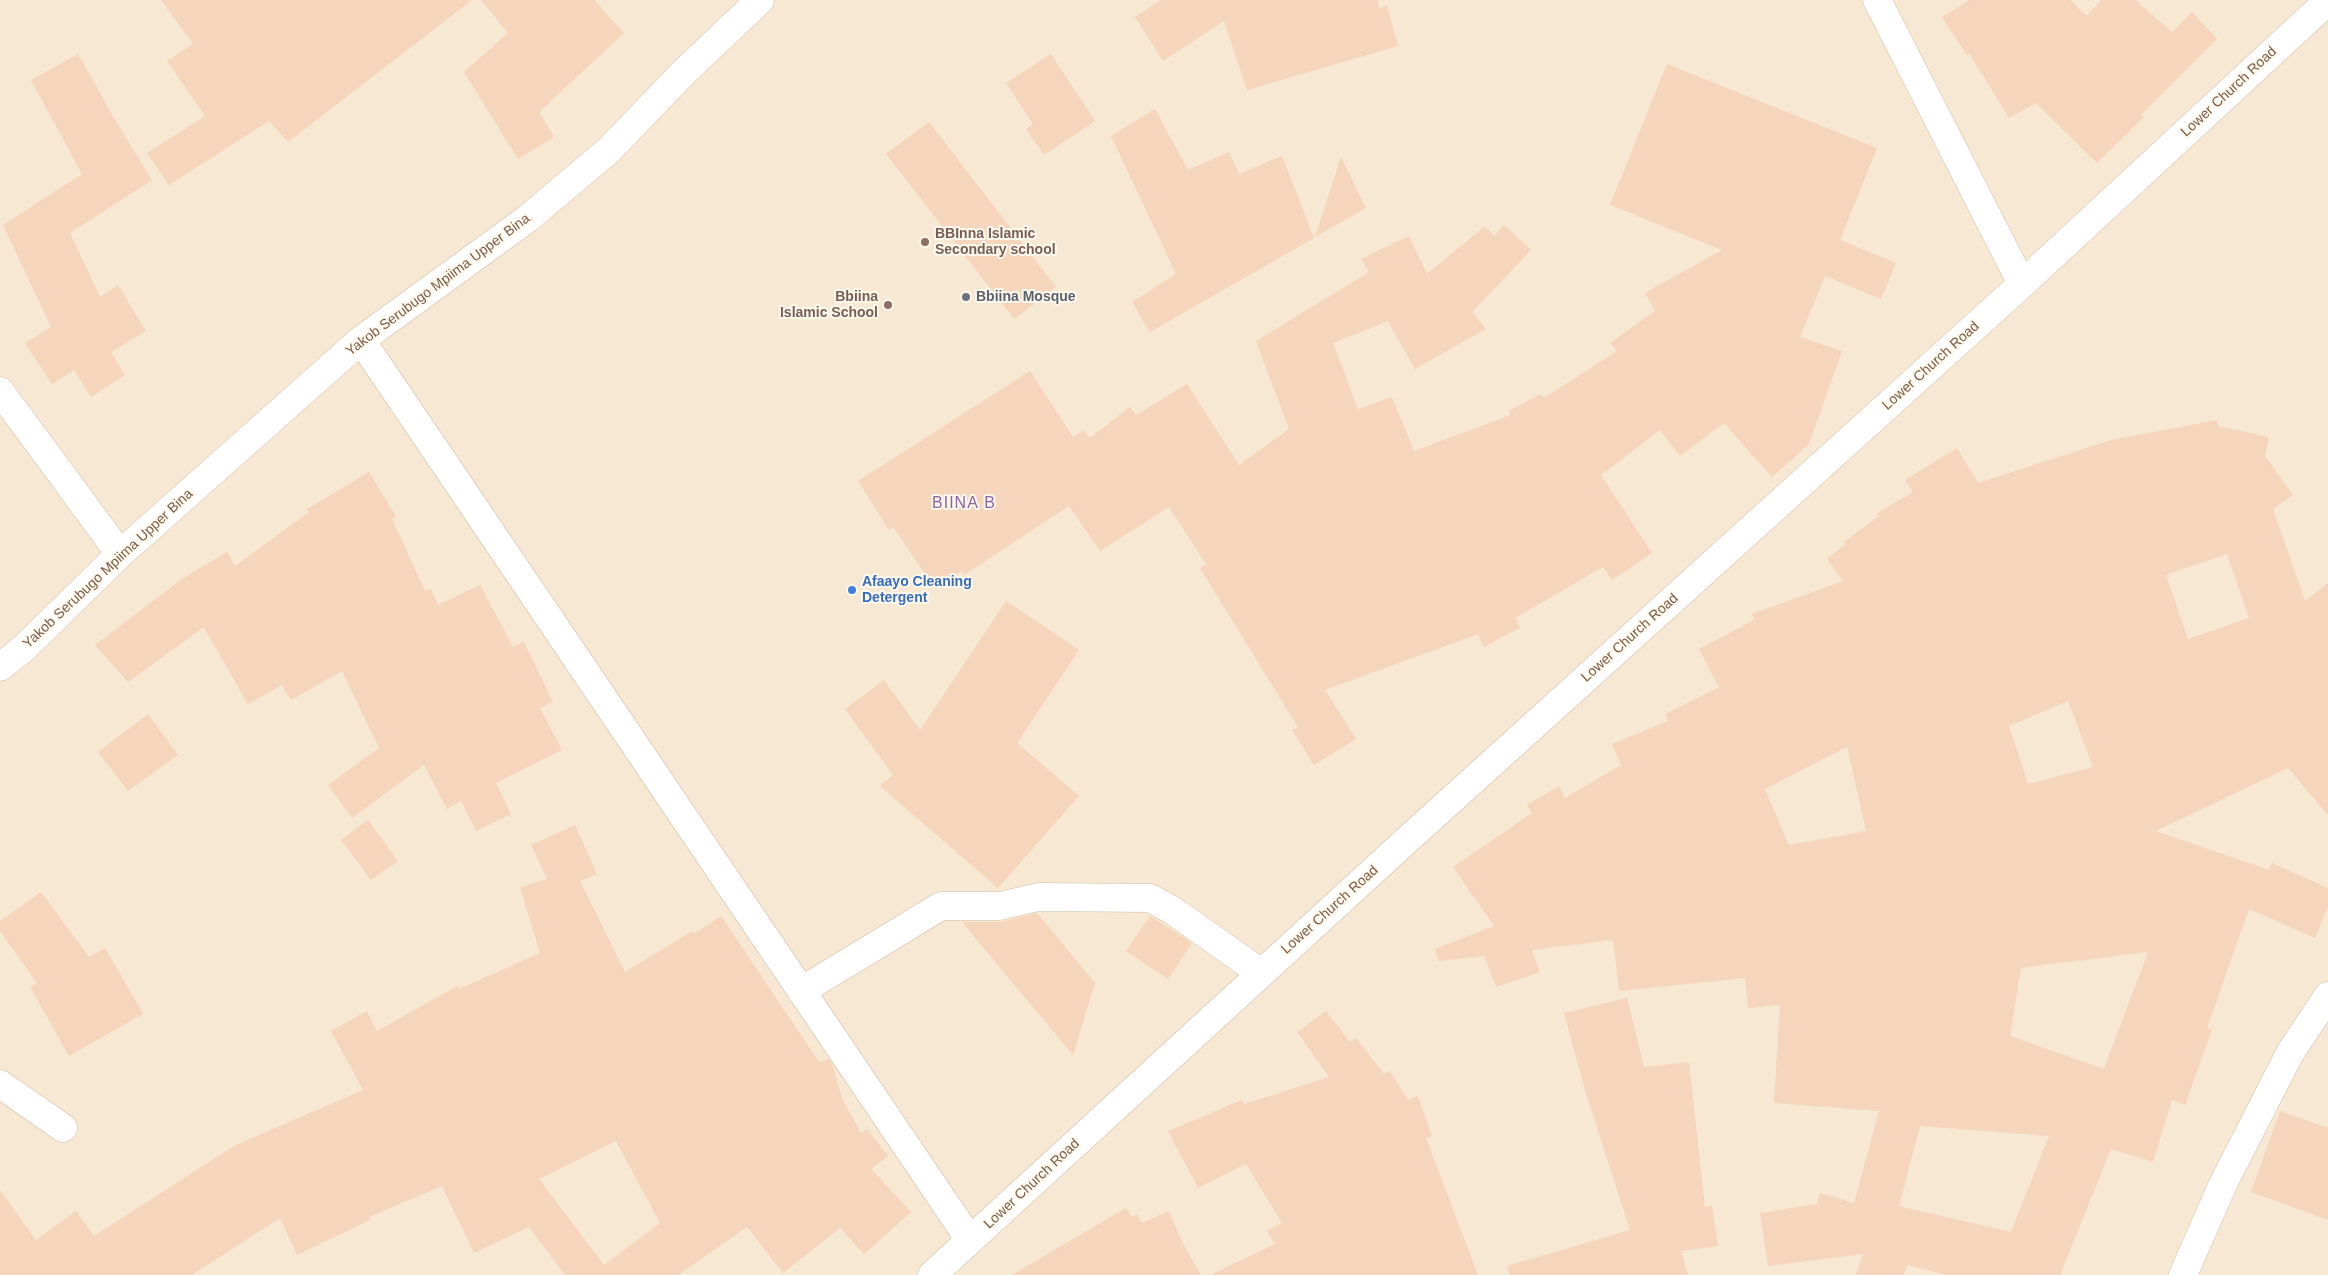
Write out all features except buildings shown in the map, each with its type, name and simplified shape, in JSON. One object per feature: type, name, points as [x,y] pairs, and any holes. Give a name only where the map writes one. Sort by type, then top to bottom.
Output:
[{"type":"street","name":"Yakob Serubugo Mpiima Upper Bina","points":[[0,667],[24,648],[120,554],[361,340],[527,219],[609,150],[682,73],[760,0]]},
{"type":"street","points":[[1877,0],[2022,284]]},
{"type":"street","name":"Lower Church Road","points":[[932,1275],[1261,973],[2022,284],[2328,1]]},
{"type":"street","points":[[361,340],[970,1240]]},
{"type":"street","points":[[0,392],[120,554]]},
{"type":"street","points":[[801,991],[941,906],[1000,906],[1038,896],[1150,898],[1172,910],[1261,973]]},
{"type":"street","points":[[2183,1275],[2223,1184],[2290,1053],[2328,996]]},
{"type":"street","points":[[0,1084],[63,1128]]},
{"type":"shaded area","points":[[0,0],[2328,0],[2328,1275],[0,1275]]},
{"type":"place","name":"BBInna Islamic Secondary school","points":[[925,242]]},
{"type":"place","name":"Bbiina Mosque","points":[[966,297]]},
{"type":"place","name":"Bbiina Islamic School","points":[[888,305]]},
{"type":"place","name":"Afaayo Cleaning Detergent","points":[[852,590]]},
{"type":"district","name":"BIINA B","points":[[964,504]]}]
